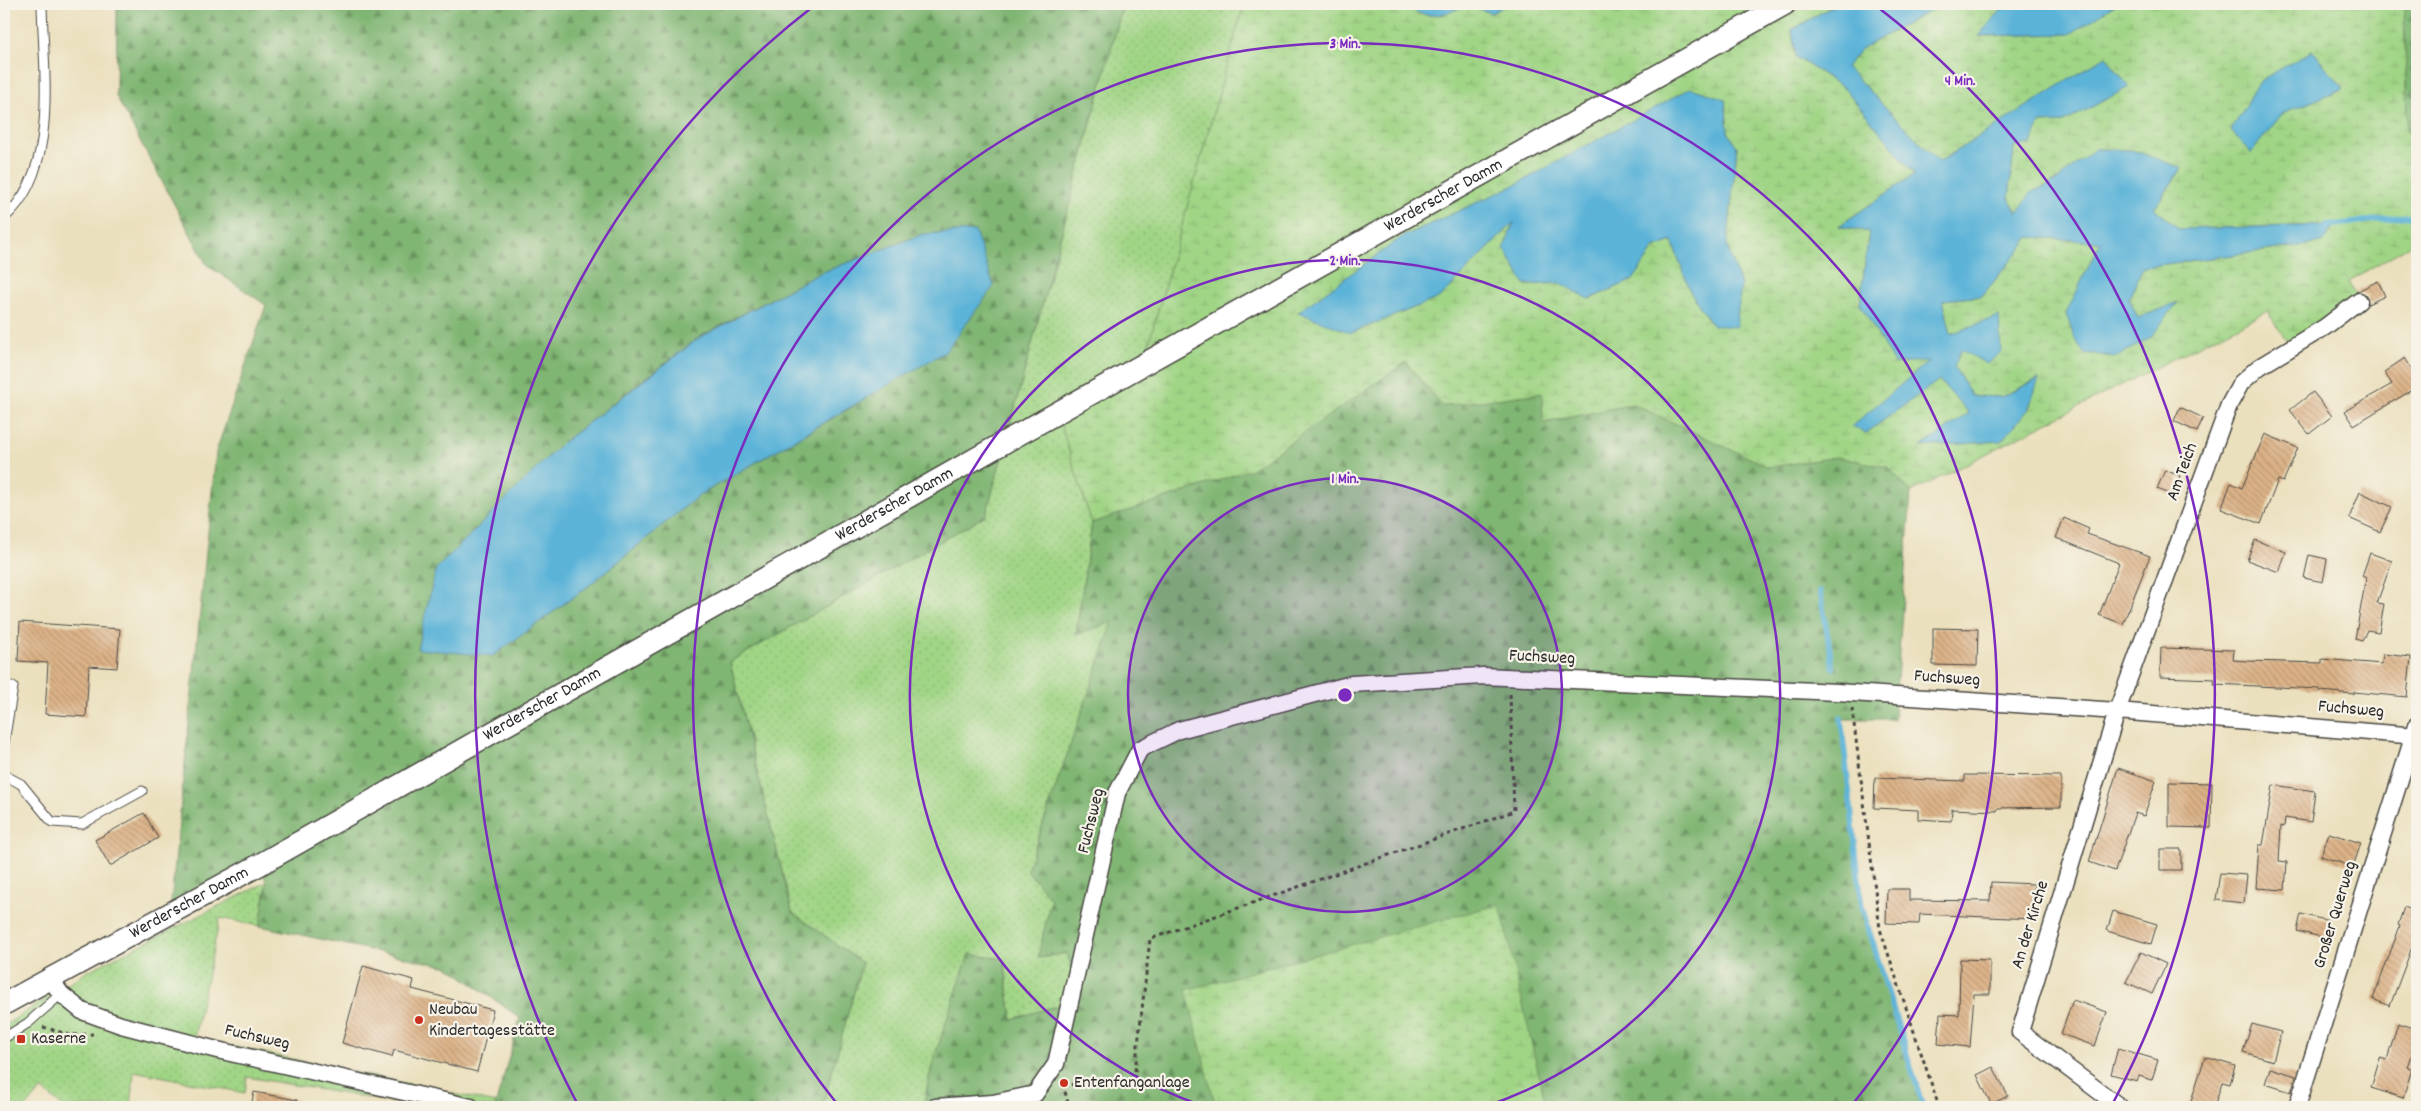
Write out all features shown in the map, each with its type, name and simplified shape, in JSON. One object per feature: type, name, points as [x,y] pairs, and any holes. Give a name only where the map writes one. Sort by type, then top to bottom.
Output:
[{"type":"street","name":"Werderscher Damm","points":[[4,1004],[56,986],[259,865],[1005,442],[1786,4]]},
{"type":"street","name":"Am Teich","points":[[2117,711],[2229,406],[2242,383],[2259,367],[2325,327],[2359,301]]},
{"type":"street","name":"Fuchsweg","points":[[934,1107],[992,1103],[1035,1094],[1056,1064],[1117,793],[1140,749],[1179,730],[1352,684],[1483,676],[1850,692],[2416,732]]},
{"type":"street","name":"An der Kirche","points":[[2117,711],[2020,1032],[2120,1107]]},
{"type":"street","name":"Großer Querweg","points":[[2297,1107],[2416,732]]},
{"type":"street","name":"Fuchsweg","points":[[56,986],[82,1011],[121,1025],[217,1050],[471,1107]]},
{"type":"lane","points":[[4,218],[21,202],[36,171],[44,129],[42,4]]},
{"type":"lane","points":[[4,742],[13,687]]},
{"type":"lane","points":[[4,775],[21,784],[52,822],[82,824],[142,791]]},
{"type":"lane","points":[[4,1038],[28,1023],[56,986]]},
{"type":"path","points":[[1063,1085],[1134,1080],[1150,939],[1514,811],[1510,677]]},
{"type":"path","points":[[1850,692],[1880,929],[1939,1107]]},
{"type":"path","points":[[28,1023],[70,1035],[105,1033],[121,1025]]},
{"type":"green space","points":[[117,4],[1123,4],[986,515],[730,662],[792,912],[862,963],[822,1107],[495,1107],[520,1018],[449,967],[260,926],[267,882],[258,865],[170,913],[216,452],[266,305],[207,265],[116,96]],"holes":[[[975,231],[857,404],[698,496],[591,584],[493,656],[436,569],[562,443],[699,337],[818,274],[923,234]]]},
{"type":"green space","points":[[1123,4],[1244,4],[1143,365],[1057,413],[1092,523],[1076,635],[1114,621],[1027,870],[1051,899],[1039,958],[1067,953],[1083,999],[1012,1019],[1004,959],[933,1061],[923,1107],[822,1107],[862,963],[792,912],[730,662],[986,515]]},
{"type":"green space","points":[[1244,4],[1402,4],[1419,13],[1435,15],[1469,5],[1491,13],[1508,4],[1836,4],[1792,30],[1796,57],[1844,88],[1915,174],[1839,226],[1869,232],[1860,304],[1930,361],[1866,433],[1939,379],[1969,413],[1922,446],[2028,410],[2038,379],[2001,397],[1972,396],[1954,367],[1961,350],[1999,316],[1951,334],[1943,300],[1982,296],[2030,237],[2100,242],[2084,353],[2177,303],[2138,318],[2129,298],[2143,267],[2322,243],[2334,225],[2179,229],[2154,208],[2182,169],[2132,150],[2096,149],[2057,181],[2032,192],[2018,213],[2009,198],[2014,147],[2040,123],[2064,122],[2128,87],[2106,57],[1939,162],[1846,67],[1861,49],[1942,4],[2007,4],[1979,36],[2070,34],[2116,4],[2404,4],[2407,131],[2417,128],[2417,241],[2349,281],[2359,301],[2291,347],[2267,311],[1911,492],[1888,467],[1837,457],[1769,467],[1633,404],[1543,423],[1542,393],[1442,406],[1406,362],[1252,469],[1092,523],[1057,413],[1143,364]],"holes":[[[2312,51],[2344,88],[2282,114]],[[1725,99],[1728,132],[1737,147],[1727,246],[1741,285],[1691,293],[1672,241],[1654,248],[1633,280],[1590,299],[1560,283],[1525,285],[1504,248],[1515,221],[1441,297],[1351,333],[1402,237],[1517,184]]]},
{"type":"green space","points":[[2404,4],[2417,4],[2417,128],[2407,131]]},
{"type":"green space","points":[[1406,362],[1442,406],[1542,393],[1544,423],[1633,404],[1769,467],[1837,457],[1888,467],[1911,492],[1894,719],[1841,719],[1862,907],[1923,1107],[923,1107],[933,1061],[969,954],[1004,959],[1012,1019],[1083,998],[1067,953],[1038,958],[1051,899],[1027,870],[1113,622],[1076,635],[1092,523],[1252,469]]},
{"type":"green space","points":[[267,882],[260,926],[220,918],[194,1038],[496,1103],[495,1107],[398,1107],[398,1103],[247,1077],[245,1093],[134,1071],[131,1107],[63,1107],[42,1089],[26,1107],[4,1107],[4,1026],[88,971]]},
{"type":"green space","points":[[1500,904],[1546,1107],[1216,1107],[1186,990]]},
{"type":"water","points":[[1402,4],[1508,4],[1491,13],[1468,5],[1442,14],[1427,15],[1411,10]]},
{"type":"water","points":[[1836,4],[1942,4],[1861,49],[1846,67],[1939,162],[2106,56],[2129,87],[2064,122],[2040,123],[2031,144],[2014,147],[2009,198],[2017,213],[2032,192],[2057,181],[2095,149],[2132,150],[2182,168],[2154,208],[2179,229],[2334,225],[2322,243],[2143,267],[2129,298],[2138,318],[2178,302],[2151,337],[2117,357],[2084,353],[2075,339],[2066,314],[2100,242],[2030,237],[1982,296],[1943,300],[1951,334],[1999,316],[2001,352],[1987,364],[1961,350],[1954,367],[1972,396],[2001,397],[2039,379],[2028,410],[2001,441],[1921,447],[1969,413],[1939,380],[1866,433],[1852,426],[1929,361],[1894,363],[1860,304],[1869,232],[1839,226],[1915,174],[1844,88],[1796,57],[1792,30]]},
{"type":"water","points":[[2007,4],[2116,4],[2070,34],[1978,36]]},
{"type":"water","points":[[2312,51],[2344,88],[2282,114],[2251,153],[2231,131],[2261,80]]},
{"type":"water","points":[[1691,88],[1725,99],[1728,132],[1737,147],[1727,246],[1741,285],[1736,327],[1712,325],[1691,293],[1672,241],[1654,248],[1633,280],[1589,299],[1560,283],[1525,285],[1504,248],[1514,222],[1441,297],[1351,333],[1298,312],[1402,237],[1517,184]]},
{"type":"water","points":[[975,231],[994,286],[945,352],[698,496],[591,584],[493,656],[417,649],[436,569],[562,443],[699,338],[818,274],[923,234]]},
{"type":"building","points":[[2378,281],[2385,296],[2368,304],[2367,295],[2356,292]]},
{"type":"building","points":[[2405,358],[2417,377],[2417,387],[2354,425],[2345,411],[2392,384],[2384,372]]},
{"type":"building","points":[[2313,392],[2332,416],[2309,434],[2290,410]]},
{"type":"building","points":[[2180,407],[2203,418],[2197,432],[2174,421]]},
{"type":"building","points":[[2265,434],[2298,448],[2283,482],[2278,480],[2261,524],[2221,509],[2231,483],[2242,488]]},
{"type":"building","points":[[2165,470],[2180,476],[2173,495],[2157,489]]},
{"type":"building","points":[[2360,492],[2392,507],[2380,532],[2349,518]]},
{"type":"building","points":[[2064,518],[2089,529],[2087,534],[2150,556],[2123,624],[2099,615],[2119,563],[2056,538]]},
{"type":"building","points":[[2255,540],[2286,552],[2279,572],[2247,560]]},
{"type":"building","points":[[2370,553],[2392,561],[2377,603],[2384,604],[2379,632],[2367,630],[2362,641],[2355,639],[2366,578],[2362,576]]},
{"type":"building","points":[[2309,555],[2327,559],[2323,582],[2304,578]]},
{"type":"building","points":[[20,622],[120,629],[117,668],[89,666],[86,717],[45,714],[48,663],[18,661]]},
{"type":"building","points":[[1933,628],[1978,629],[1977,666],[1933,665]]},
{"type":"building","points":[[2161,648],[2234,650],[2233,660],[2247,661],[2322,663],[2322,659],[2382,664],[2383,654],[2411,657],[2407,697],[2320,691],[2320,689],[2214,684],[2215,679],[2160,677]]},
{"type":"building","points":[[2118,768],[2156,781],[2144,816],[2135,813],[2115,871],[2089,862]]},
{"type":"building","points":[[1965,775],[2061,776],[2061,807],[1998,808],[1997,811],[1952,809],[1951,821],[1918,819],[1918,810],[1874,808],[1875,778],[1965,781]]},
{"type":"building","points":[[2169,782],[2212,783],[2211,828],[2169,827]]},
{"type":"building","points":[[2273,785],[2315,791],[2311,822],[2285,818],[2284,827],[2281,826],[2279,861],[2287,862],[2285,890],[2256,888],[2259,845],[2263,845]]},
{"type":"building","points":[[144,813],[158,838],[110,866],[95,840]]},
{"type":"building","points":[[2329,833],[2361,843],[2353,867],[2321,856]]},
{"type":"building","points":[[2160,849],[2181,849],[2181,870],[2160,870]]},
{"type":"building","points":[[2220,873],[2247,875],[2244,903],[2216,900]]},
{"type":"building","points":[[1991,882],[2034,884],[2033,919],[1920,914],[1919,924],[1886,923],[1887,889],[1909,889],[1909,900],[1990,901]]},
{"type":"building","points":[[2404,907],[2417,912],[2417,934],[2390,1006],[2373,999],[2400,926],[2398,925]]},
{"type":"building","points":[[2113,911],[2157,924],[2151,944],[2107,931]]},
{"type":"building","points":[[2301,914],[2329,921],[2325,938],[2297,931]]},
{"type":"building","points":[[2141,952],[2166,964],[2152,994],[2126,982]]},
{"type":"building","points":[[1960,959],[1990,960],[1990,994],[1974,994],[1970,1047],[1938,1044],[1940,1014],[1959,1015]]},
{"type":"building","name":"Neubau Kindertagesstätte","points":[[363,966],[414,980],[412,989],[493,1010],[477,1072],[394,1050],[392,1057],[342,1043]]},
{"type":"building","points":[[2073,1000],[2107,1012],[2095,1046],[2061,1034]]},
{"type":"building","points":[[2398,1023],[2417,1029],[2417,1039],[2408,1067],[2412,1069],[2403,1098],[2371,1088],[2380,1058],[2387,1060]]},
{"type":"building","points":[[2252,1024],[2281,1032],[2273,1061],[2243,1052]]},
{"type":"building","points":[[2118,1048],[2158,1060],[2152,1080],[2139,1076],[2137,1081],[2111,1074]]},
{"type":"building","points":[[2205,1057],[2235,1066],[2230,1084],[2222,1082],[2214,1107],[2189,1107]]},
{"type":"building","points":[[1993,1067],[2008,1096],[1991,1104],[1977,1075]]},
{"type":"building","points":[[2270,1068],[2296,1076],[2291,1092],[2265,1084]]},
{"type":"building","points":[[254,1092],[297,1100],[297,1107],[251,1107]]},
{"type":"waterway","points":[[2326,226],[2417,215]]},
{"type":"waterway","points":[[1820,591],[1833,668]]},
{"type":"waterway","points":[[1841,718],[1862,907],[1923,1107]]},
{"type":"place","name":"Neubau Kindertagesstätte","points":[[419,1020]]},
{"type":"place","name":"Kaserne","points":[[21,1039]]},
{"type":"place","name":"Entenfanganlage","points":[[1064,1083]]}]
